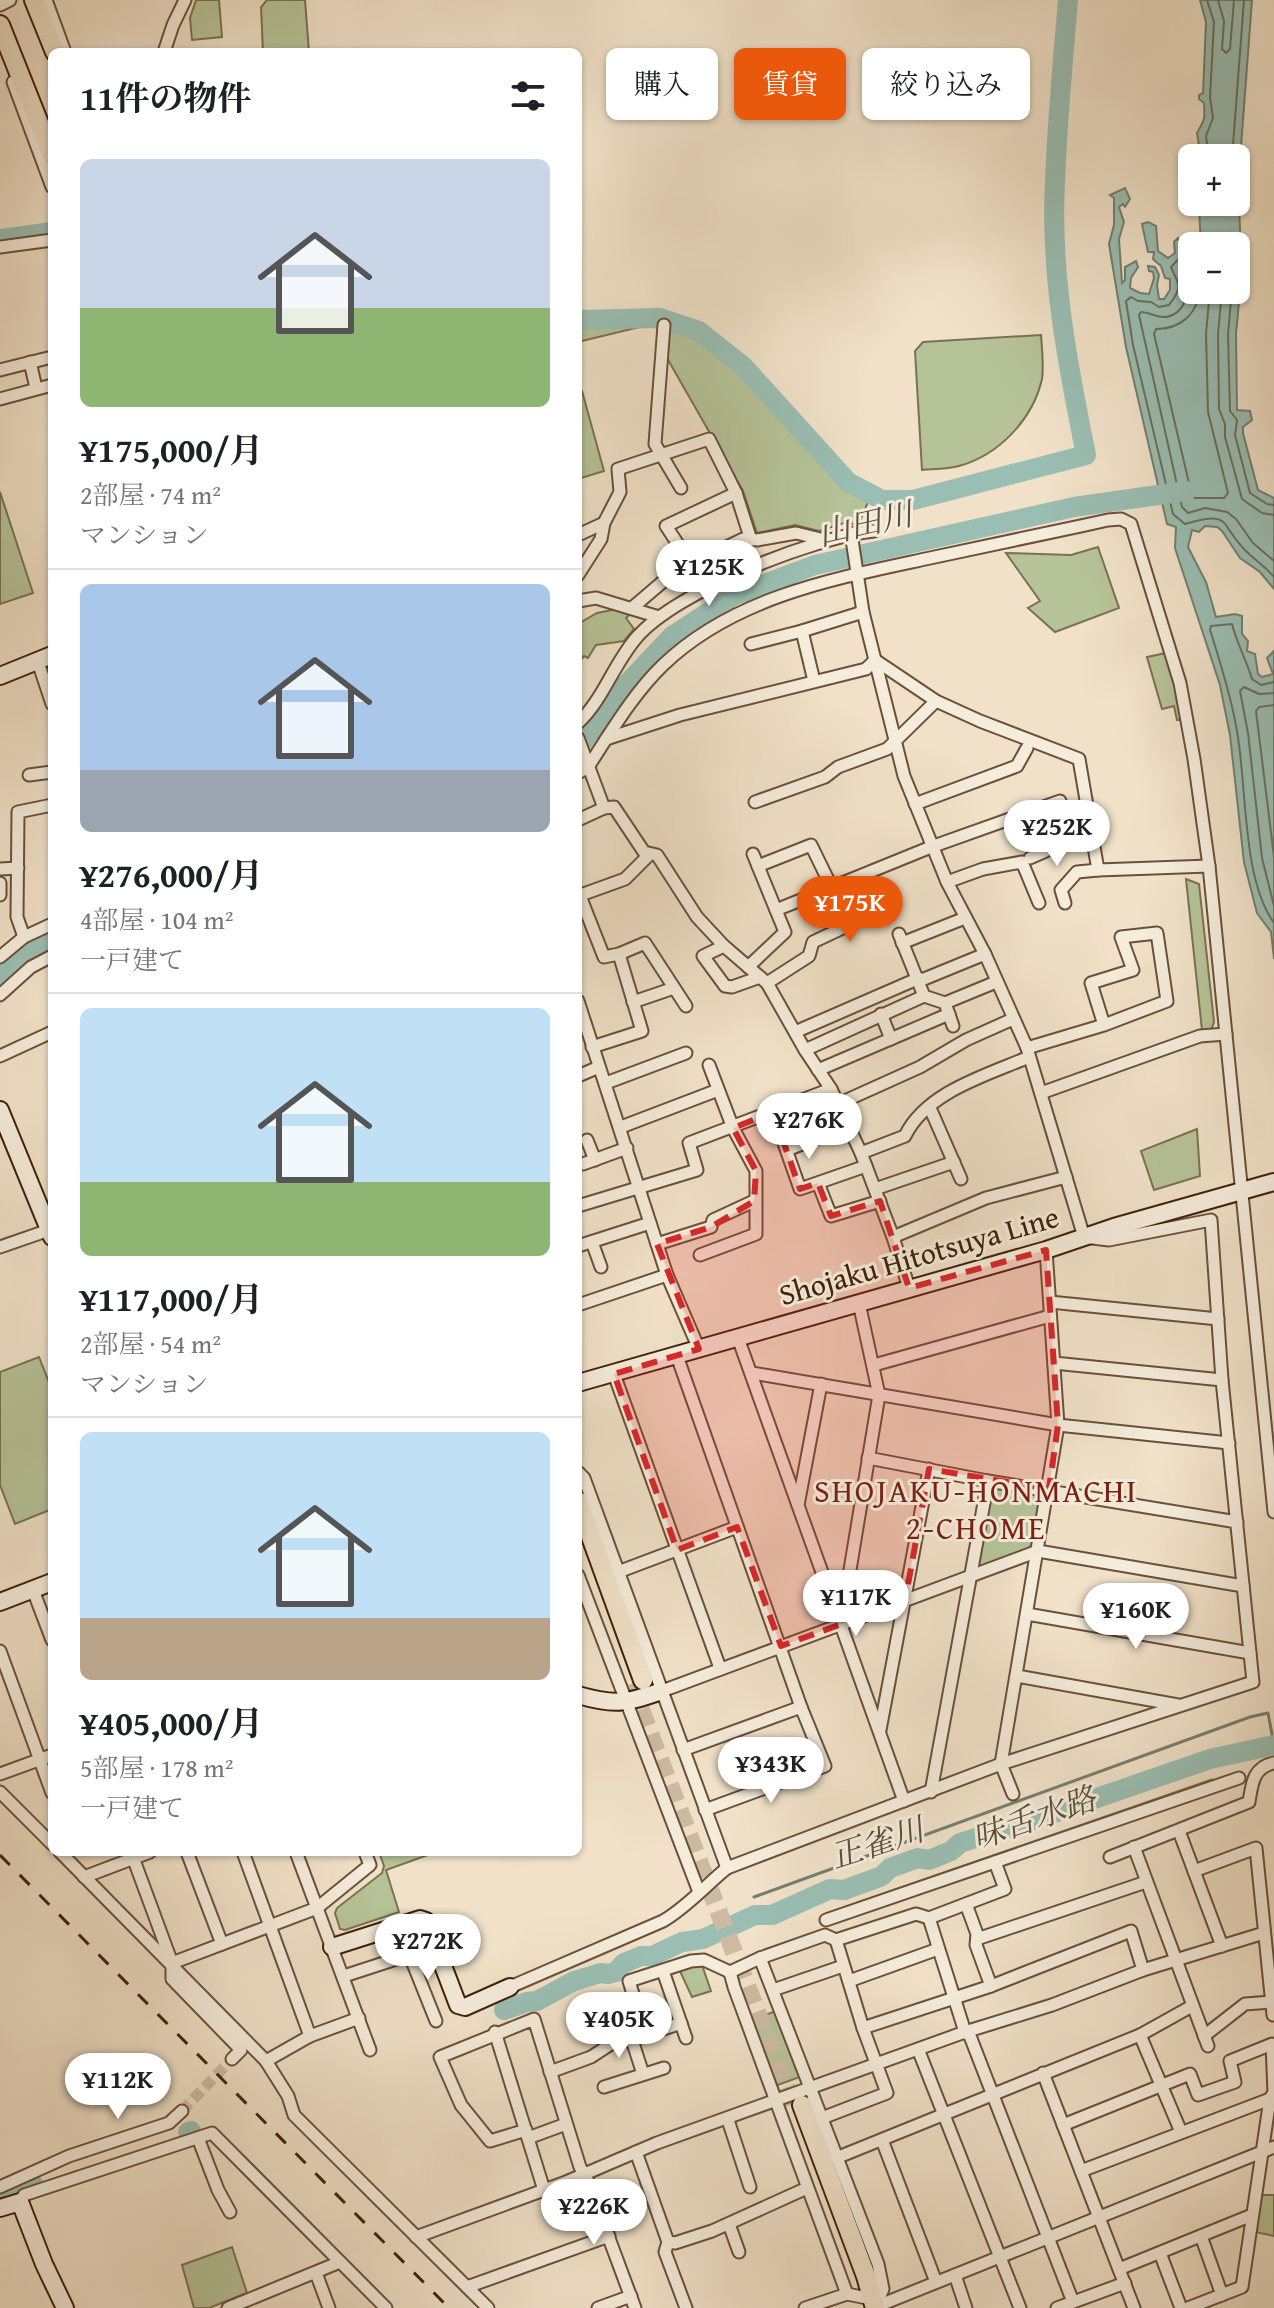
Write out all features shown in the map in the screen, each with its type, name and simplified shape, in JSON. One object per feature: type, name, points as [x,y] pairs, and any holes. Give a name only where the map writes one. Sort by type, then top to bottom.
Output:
[{"type":"main road","points":[[34,0],[53,48]]},
{"type":"main road","points":[[0,25],[48,145]]},
{"type":"main road","points":[[0,676],[45,659]]},
{"type":"main road","points":[[0,1110],[4,1135],[48,1228]]},
{"type":"main road","name":"Shojaku Hitotsuya Line","points":[[582,1382],[1274,1182]]},
{"type":"main road","points":[[582,1513],[637,1682],[582,1545]]},
{"type":"main road","points":[[0,1602],[48,1584]]},
{"type":"main road","points":[[582,1696],[627,1703],[662,1691]]},
{"type":"main road","points":[[332,1947],[420,1919],[426,1921],[458,2005],[465,2007],[510,1987]]},
{"type":"main road","points":[[796,2101],[872,2305]]},
{"type":"main road","points":[[0,2208],[17,2191],[44,2264],[65,2308]]},
{"type":"street","points":[[0,5],[10,0]]},
{"type":"street","points":[[46,0],[64,48]]},
{"type":"street","points":[[165,48],[185,0]]},
{"type":"street","points":[[0,47],[48,176]]},
{"type":"street","points":[[0,247],[48,241]]},
{"type":"street","points":[[664,325],[655,444],[681,488]]},
{"type":"street","points":[[0,370],[48,358]]},
{"type":"street","points":[[30,362],[36,388]]},
{"type":"street","points":[[0,399],[48,386]]},
{"type":"street","points":[[582,569],[601,539],[604,523],[620,492],[618,469],[709,439],[736,493],[751,540]]},
{"type":"street","points":[[691,564],[666,526],[736,493]]},
{"type":"street","points":[[604,808],[583,770],[631,701],[664,664],[700,635],[755,606],[802,587],[1108,520],[1121,519],[1131,524],[1180,683],[1194,759],[1209,866],[1226,1034],[1249,1189],[1274,1512]]},
{"type":"street","points":[[582,533],[604,523]]},
{"type":"street","points":[[582,717],[636,637],[659,617],[691,597],[747,570],[851,533],[874,531]]},
{"type":"street","points":[[632,608],[673,573],[743,539],[796,533],[827,541]]},
{"type":"street","points":[[510,1987],[663,1921],[686,1907],[727,1868],[1001,1764],[1253,1682],[1222,1380],[1211,1220],[1109,1240],[1084,1237],[1028,1053],[985,954],[931,847],[915,804],[895,743],[863,612],[851,533]]},
{"type":"street","points":[[582,600],[596,598],[659,617]]},
{"type":"street","points":[[751,644],[863,612]]},
{"type":"street","points":[[802,631],[814,681]]},
{"type":"street","points":[[606,739],[680,715],[866,669],[875,660]]},
{"type":"street","points":[[875,660],[936,701],[1079,759],[1098,870]]},
{"type":"street","points":[[755,802],[825,777],[838,767],[887,749],[936,701]]},
{"type":"street","points":[[915,804],[1017,766],[1027,748]]},
{"type":"street","points":[[29,775],[48,773]]},
{"type":"street","points":[[776,910],[931,847],[1060,801]]},
{"type":"street","points":[[24,937],[17,917],[18,812],[48,806]]},
{"type":"street","points":[[582,818],[614,807],[644,852],[657,855],[697,917],[763,980],[831,1089],[861,1153],[909,1288]]},
{"type":"street","points":[[1030,812],[1046,851],[1030,858]]},
{"type":"street","points":[[758,866],[811,845],[832,888]]},
{"type":"street","points":[[582,895],[625,879],[650,854]]},
{"type":"street","points":[[748,967],[785,932],[753,854]]},
{"type":"street","points":[[947,882],[983,869],[1022,862],[1039,903]]},
{"type":"street","points":[[1065,903],[1061,890],[1077,872],[1209,866]]},
{"type":"street","points":[[0,869],[18,868]]},
{"type":"street","points":[[724,946],[703,956],[725,986],[763,980],[809,956],[813,942],[868,916],[854,879]]},
{"type":"street","points":[[0,883],[0,895]]},
{"type":"street","points":[[582,903],[604,957],[645,943],[686,1006]]},
{"type":"street","points":[[953,1026],[947,1008],[924,996],[901,938],[965,918]]},
{"type":"street","points":[[0,957],[24,937],[48,926]]},
{"type":"street","points":[[861,1153],[905,1136],[913,1120],[964,1085],[1028,1053],[1104,1025],[1167,1001],[1157,933],[1121,937],[1133,970],[1091,983],[1104,1025]]},
{"type":"street","points":[[592,1047],[642,1031],[619,954]]},
{"type":"street","points":[[795,1032],[917,979],[924,979],[985,954]]},
{"type":"street","points":[[0,995],[31,967],[48,958]]},
{"type":"street","points":[[818,1070],[891,1039],[996,982]]},
{"type":"street","points":[[633,1002],[674,988]]},
{"type":"street","points":[[805,1050],[924,996]]},
{"type":"street","points":[[582,1014],[667,1275],[699,1349]]},
{"type":"street","points":[[881,1014],[891,1039]]},
{"type":"street","points":[[838,1104],[920,1067],[966,1040],[1013,1019]]},
{"type":"street","points":[[0,1056],[48,1034]]},
{"type":"street","points":[[1041,1093],[1200,1036],[1226,1034]]},
{"type":"street","points":[[606,1083],[686,1053]]},
{"type":"street","points":[[700,1255],[756,1234],[756,1171],[733,1128],[709,1065]]},
{"type":"street","points":[[582,1074],[599,1067]]},
{"type":"street","points":[[582,1205],[697,1170],[689,1143],[831,1089]]},
{"type":"street","points":[[621,1127],[718,1090]]},
{"type":"street","points":[[930,1108],[961,1179]]},
{"type":"street","points":[[773,1112],[800,1189],[866,1166]]},
{"type":"street","points":[[787,1150],[848,1126]]},
{"type":"street","points":[[587,1140],[595,1160]]},
{"type":"street","points":[[582,1164],[627,1148]]},
{"type":"street","points":[[818,1183],[831,1216],[954,1162]]},
{"type":"street","points":[[893,1237],[986,1198],[1066,1177]]},
{"type":"street","points":[[657,1244],[711,1227],[713,1220],[754,1201]]},
{"type":"street","points":[[582,1245],[650,1223]]},
{"type":"street","points":[[0,1247],[48,1235]]},
{"type":"street","points":[[592,1242],[601,1267]]},
{"type":"street","points":[[1013,1794],[1001,1764],[1058,1425],[1046,1250]]},
{"type":"street","points":[[582,1304],[667,1275]]},
{"type":"street","points":[[1050,1302],[1218,1319]]},
{"type":"street","points":[[841,1625],[879,1395],[859,1303]]},
{"type":"street","points":[[874,1365],[1050,1316]]},
{"type":"street","points":[[738,1338],[904,1801]]},
{"type":"street","points":[[677,1356],[801,1707],[825,1766],[705,1810]]},
{"type":"street","points":[[1054,1363],[1222,1380]]},
{"type":"street","points":[[752,1373],[1058,1425],[1229,1443]]},
{"type":"street","points":[[614,1374],[720,1668]]},
{"type":"street","points":[[798,1506],[821,1384]]},
{"type":"street","points":[[868,1458],[1237,1522]]},
{"type":"street","points":[[880,1731],[929,1469]]},
{"type":"street","points":[[582,1476],[727,1868]]},
{"type":"street","points":[[931,1792],[988,1481]]},
{"type":"street","points":[[618,1572],[737,1527]]},
{"type":"street","points":[[662,1691],[1038,1551],[1243,1586]]},
{"type":"street","points":[[582,1585],[699,1892]]},
{"type":"street","points":[[33,1590],[48,1629]]},
{"type":"street","points":[[1027,1614],[1250,1653]]},
{"type":"street","points":[[0,1651],[48,1783]]},
{"type":"street","points":[[1017,1676],[1179,1705]]},
{"type":"street","points":[[683,1750],[801,1707]]},
{"type":"street","points":[[0,1774],[48,1757]]},
{"type":"street","points":[[1110,1857],[1249,1802],[1254,1776],[1264,1765],[1274,1763]]},
{"type":"street","points":[[826,1920],[1239,1778]]},
{"type":"street","points":[[0,1792],[48,1840]]},
{"type":"street","points":[[1179,1831],[1222,1946]]},
{"type":"street","points":[[1134,1847],[1206,2041],[1247,1999],[1273,2008],[1256,1848],[1194,1871]]},
{"type":"street","points":[[64,1856],[172,1963],[172,1979],[241,2050],[232,2059]]},
{"type":"street","points":[[75,1856],[82,1874]]},
{"type":"street","points":[[82,1874],[129,1856]]},
{"type":"street","points":[[132,1856],[178,1973],[266,2061],[288,2096],[294,2115],[488,2308]]},
{"type":"street","points":[[189,1856],[222,1944]]},
{"type":"street","points":[[244,1856],[310,2036]]},
{"type":"street","points":[[299,1856],[370,2050]]},
{"type":"street","points":[[172,1963],[317,1908],[370,1865],[367,1856]]},
{"type":"street","points":[[730,1972],[825,1935],[836,1940],[916,1914],[929,1918],[1005,1889],[995,1862]]},
{"type":"street","points":[[977,1939],[1146,1882]]},
{"type":"street","points":[[966,1904],[991,1986]]},
{"type":"street","points":[[929,1918],[965,2032],[970,2036],[1073,2302]]},
{"type":"street","points":[[863,2028],[991,1986],[1131,1931],[1143,1970]]},
{"type":"street","points":[[416,2237],[636,2152],[728,2120],[796,2101],[877,2065],[965,2032],[1052,2005],[1143,1970],[1264,1933]]},
{"type":"street","points":[[822,2118],[887,2093],[836,1940]]},
{"type":"street","points":[[344,1976],[436,1946]]},
{"type":"street","points":[[849,1981],[938,1949]]},
{"type":"street","points":[[410,1956],[436,2021]]},
{"type":"street","points":[[760,1958],[773,1990],[796,2101],[807,2188],[847,2294]]},
{"type":"street","points":[[645,2033],[629,1981],[704,1960],[730,1972],[796,2101],[822,2118],[882,2277],[883,2289],[872,2305]]},
{"type":"street","points":[[773,1990],[843,1966]]},
{"type":"street","points":[[663,1971],[686,2038]]},
{"type":"street","points":[[836,2158],[1140,2035],[1192,2006]]},
{"type":"street","points":[[266,2061],[310,2036],[359,2018]]},
{"type":"street","points":[[566,2124],[490,2141],[461,2105],[440,2057],[495,2032],[534,2019],[566,2124],[633,2302],[598,2308]]},
{"type":"street","points":[[550,2072],[591,2057],[614,2042],[632,2040],[681,2023]]},
{"type":"street","points":[[608,2024],[614,2042]]},
{"type":"street","points":[[495,2032],[544,2190]]},
{"type":"street","points":[[1140,2035],[1181,2132]]},
{"type":"street","points":[[632,2040],[643,2074]]},
{"type":"street","points":[[1063,2125],[1190,2074],[1198,2095],[1235,2082],[1230,2061],[1272,2044],[1274,2092],[1270,2099],[1268,2149],[1252,2215],[1242,2287],[1188,2308]]},
{"type":"street","points":[[918,2049],[1020,2308]]},
{"type":"street","points":[[604,2087],[622,2086],[643,2074],[664,2068]]},
{"type":"street","points":[[1043,2073],[1134,2308]]},
{"type":"street","points":[[1081,2171],[1270,2099]]},
{"type":"street","points":[[17,2191],[69,2156],[169,2123],[182,2111]]},
{"type":"street","points":[[728,2120],[744,2180]]},
{"type":"street","points":[[0,2187],[24,2195],[212,2133],[386,2308]]},
{"type":"street","points":[[198,2138],[230,2212]]},
{"type":"street","points":[[882,2140],[936,2282]]},
{"type":"street","points":[[805,2308],[847,2294],[872,2305],[1100,2218],[1268,2149]]},
{"type":"street","points":[[636,2152],[668,2242],[665,2252],[686,2308]]},
{"type":"street","points":[[668,2242],[675,2243],[729,2224],[807,2188]]},
{"type":"street","points":[[1119,2269],[1252,2215]]},
{"type":"street","points":[[729,2224],[739,2252]]},
{"type":"street","points":[[467,2287],[609,2236]]},
{"type":"street","points":[[1201,2236],[1222,2295]]},
{"type":"street","points":[[1160,2253],[1181,2308]]},
{"type":"street","points":[[228,2308],[340,2262]]},
{"type":"street","points":[[316,2273],[329,2308]]},
{"type":"street","points":[[955,2275],[966,2308]]},
{"type":"street","points":[[1057,2308],[1125,2283]]},
{"type":"highlighted area","points":[[773,1112],[800,1189],[818,1183],[831,1216],[880,1201],[909,1288],[1046,1250],[1058,1425],[1049,1489],[929,1469],[905,1601],[781,1646],[737,1527],[677,1550],[614,1374],[699,1349],[657,1244],[711,1227],[754,1201],[756,1171],[733,1128]]},
{"type":"green space","points":[[196,0],[219,0],[222,37],[192,40],[190,18]]},
{"type":"green space","points":[[267,0],[305,0],[309,48],[263,48],[261,7]]},
{"type":"green space","points":[[616,321],[656,323],[582,341],[582,323]]},
{"type":"green space","points":[[669,327],[696,335],[724,353],[765,394],[824,462],[845,481],[870,497],[858,526],[847,522],[819,531],[795,525],[757,533],[743,491],[667,358]]},
{"type":"green space","points":[[1041,335],[1042,379],[1031,408],[1012,433],[974,461],[955,467],[922,470],[915,351],[923,342]]},
{"type":"green space","points":[[582,391],[604,471],[582,478]]},
{"type":"green space","points":[[0,492],[33,593],[0,604]]},
{"type":"green space","points":[[1098,547],[1119,608],[1055,632],[1028,608],[1040,601],[1006,553],[1071,555]]},
{"type":"green space","points":[[617,609],[633,612],[626,618],[634,629],[624,641],[596,645],[588,658],[582,658],[582,622],[597,613]]},
{"type":"green space","points":[[1166,653],[1183,720],[1177,720],[1174,706],[1162,709],[1147,657]]},
{"type":"green space","points":[[1186,879],[1199,884],[1214,1022],[1211,1030],[1202,1030]]},
{"type":"green space","points":[[1197,1129],[1200,1176],[1154,1190],[1141,1151]]},
{"type":"green space","points":[[39,1357],[48,1380],[48,1511],[15,1524],[0,1485],[0,1372]]},
{"type":"green space","points":[[991,1485],[1039,1491],[1041,1496],[1033,1542],[1029,1548],[980,1566],[977,1563]]},
{"type":"green space","points":[[380,1856],[425,1856],[386,1870],[399,1912],[340,1929],[335,1913],[337,1908],[382,1873],[384,1866]]},
{"type":"green space","points":[[702,1965],[711,1991],[692,1997],[679,1969]]},
{"type":"green space","points":[[776,2011],[800,2077],[775,2086],[751,2020]]},
{"type":"green space","points":[[1259,2195],[1274,2195],[1274,2236],[1255,2232]]},
{"type":"green space","points":[[232,2247],[247,2293],[209,2308],[194,2308],[182,2265]]},
{"type":"water","points":[[1200,0],[1252,0],[1241,144],[1199,144],[1197,133],[1204,116],[1204,103],[1199,95],[1203,93],[1206,22]]},
{"type":"water","points":[[1125,188],[1130,199],[1125,207],[1123,204],[1119,207],[1124,222],[1119,239],[1122,283],[1125,267],[1136,261],[1138,267],[1131,278],[1130,288],[1149,294],[1154,278],[1148,266],[1155,267],[1159,275],[1159,299],[1164,299],[1170,290],[1170,279],[1165,278],[1161,266],[1153,259],[1154,252],[1148,252],[1142,224],[1148,222],[1156,226],[1158,251],[1168,258],[1175,253],[1174,242],[1178,238],[1178,304],[1239,304],[1237,410],[1250,411],[1252,420],[1243,427],[1243,433],[1258,490],[1274,498],[1274,589],[1260,572],[1240,558],[1217,527],[1205,526],[1199,532],[1192,530],[1188,547],[1206,582],[1216,617],[1242,616],[1242,634],[1248,641],[1247,651],[1255,654],[1258,674],[1262,677],[1273,674],[1267,658],[1274,651],[1274,959],[1271,932],[1257,913],[1244,862],[1230,735],[1220,685],[1175,548],[1176,527],[1167,524],[1126,347],[1109,244],[1114,225],[1114,198],[1110,195]]},
{"type":"water","points":[[1199,216],[1239,216],[1240,232],[1200,232]]},
{"type":"waterway","points":[[582,320],[660,318],[699,331],[743,366],[848,482],[882,500],[913,500],[1086,455],[1067,354],[1055,251],[1056,160],[1068,0]]},
{"type":"waterway","points":[[0,239],[48,233]]},
{"type":"waterway","name":"山田川","points":[[582,743],[623,688],[672,636],[733,596],[815,565],[1074,507],[1186,491]]},
{"type":"waterway","name":"山田川","points":[[0,977],[25,954],[48,943]]},
{"type":"waterway","points":[[754,1897],[1250,1717],[1268,1713],[1274,1745]]},
{"type":"waterway","name":"正雀川","points":[[504,2010],[537,2001],[574,1981],[616,1972],[624,1963],[641,1956],[652,1956],[682,1942],[703,1939],[755,1915],[772,1915],[830,1889],[844,1890],[918,1858],[929,1860],[951,1851],[960,1843],[1210,1759],[1274,1745]]},
{"type":"waterway","name":"味舌水路","points":[[826,1914],[1212,1780]]},
{"type":"waterway","name":"正雀川","points":[[0,2197],[34,2185]]},
{"type":"tunnel","points":[[631,1684],[794,2108]]},
{"type":"tunnel","points":[[182,2111],[232,2059]]},
{"type":"railway","points":[[0,1855],[449,2308]]},
{"type":"district","name":"SHOJAKU-HONMACHI 2-CHOME","points":[[976,1510]]}]
